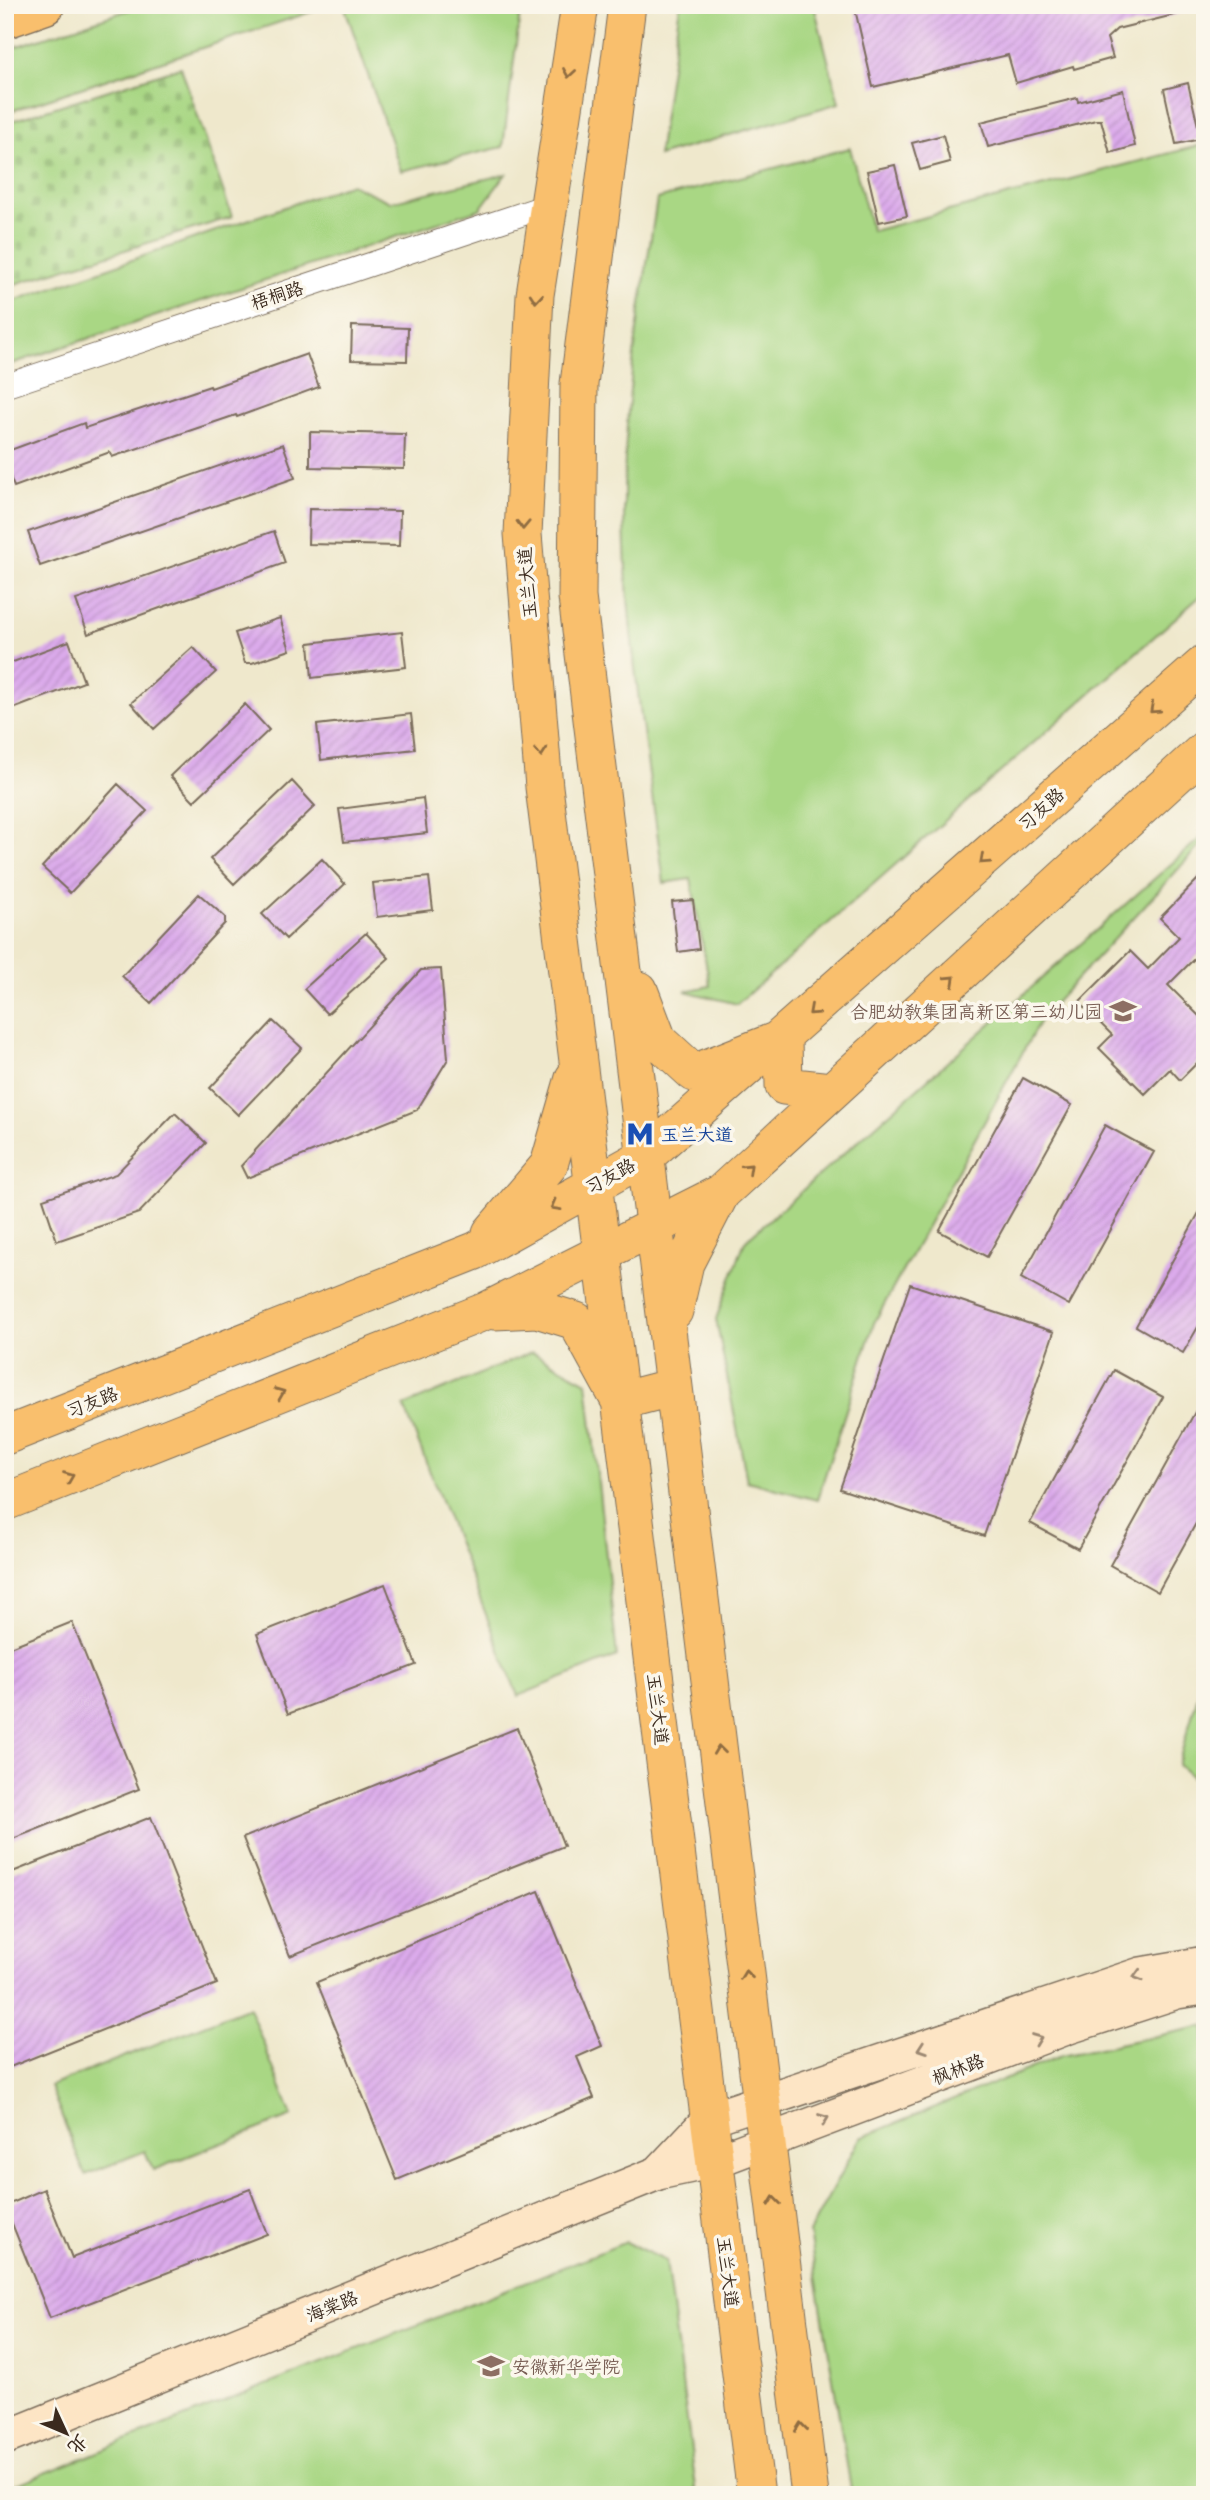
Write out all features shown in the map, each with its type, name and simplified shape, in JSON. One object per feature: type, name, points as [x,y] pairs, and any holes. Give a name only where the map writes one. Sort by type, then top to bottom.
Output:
[{"type":"highway","points":[[5,19],[46,5]]},
{"type":"main road","name":"玉兰大道","points":[[580,5],[536,295],[523,534],[544,787],[757,2495]]},
{"type":"main road","points":[[627,5],[579,397],[577,597],[810,2495]]},
{"type":"main road","name":"习友路","points":[[5,1436],[475,1251],[646,1156],[783,1038],[1205,663]]},
{"type":"main road","points":[[5,1502],[486,1311],[721,1193],[1205,749]]},
{"type":"main road","points":[[619,939],[658,1040],[694,1073],[783,1038],[784,1086],[831,1091]]},
{"type":"main road","points":[[570,997],[625,991]]},
{"type":"main road","points":[[475,1251],[549,1165],[578,1064]]},
{"type":"main road","points":[[668,1339],[685,1263],[721,1193]]},
{"type":"main road","points":[[486,1311],[537,1308],[576,1321],[620,1401],[674,1388]]},
{"type":"main road","name":"枫林路","points":[[709,2119],[1141,1974],[1205,1963]]},
{"type":"main road","name":"枫林路","points":[[715,2161],[1069,2027],[1177,1992],[1205,1988]]},
{"type":"main road","name":"海棠路","points":[[658,2173],[709,2119]]},
{"type":"main road","name":"海棠路","points":[[5,2438],[658,2173],[715,2161]]},
{"type":"street","name":"梧桐路","points":[[5,386],[549,205]]},
{"type":"green space","points":[[144,5],[332,5],[5,113],[5,50]]},
{"type":"green space","points":[[344,5],[521,5],[503,147],[401,171]]},
{"type":"green space","points":[[680,5],[814,5],[839,103],[658,156]]},
{"type":"green space","points":[[181,67],[232,217],[5,287],[5,123]]},
{"type":"green space","points":[[1205,144],[1205,592],[737,1004],[685,991],[710,986],[691,879],[664,883],[638,696],[625,556],[626,431],[639,315],[657,199],[850,148],[872,231]]},
{"type":"green space","points":[[506,174],[480,209],[5,366],[5,304],[351,184],[390,202]]},
{"type":"green space","points":[[1205,834],[1205,840],[1042,1017],[874,1323],[817,1500],[747,1481],[716,1319],[745,1241]]},
{"type":"green space","points":[[532,1352],[587,1382],[617,1656],[518,1696],[404,1406]]},
{"type":"green space","points":[[1205,1670],[1205,1788],[1178,1765]]},
{"type":"green space","points":[[249,2007],[292,2116],[153,2170],[145,2151],[85,2175],[50,2086]]},
{"type":"green space","points":[[1205,2026],[1205,2495],[852,2495],[809,2233],[860,2138],[1061,2056]]},
{"type":"green space","name":"安徽新华学院","points":[[626,2242],[666,2261],[697,2495],[5,2495],[5,2489]]},
{"type":"building","points":[[854,5],[1189,5],[1190,11],[1117,29],[1107,38],[1113,58],[1074,69],[1073,66],[1016,83],[1008,55],[873,87]]},
{"type":"building","points":[[1188,83],[1201,139],[1176,144],[1164,89]]},
{"type":"building","points":[[1123,90],[1135,146],[1110,153],[1101,120],[1096,120],[988,147],[981,122],[1077,98],[1078,102]]},
{"type":"building","points":[[943,135],[950,162],[920,170],[912,143]]},
{"type":"building","points":[[895,165],[907,216],[879,222],[867,171]]},
{"type":"building","points":[[352,326],[408,328],[407,361],[351,360]]},
{"type":"building","points":[[307,354],[319,387],[237,417],[236,415],[112,457],[110,452],[14,487],[5,463],[5,452],[84,423],[85,428]]},
{"type":"building","points":[[310,432],[405,434],[404,469],[310,467]]},
{"type":"building","points":[[283,444],[295,478],[40,566],[28,532]]},
{"type":"building","points":[[309,509],[400,511],[399,546],[308,544]]},
{"type":"building","points":[[274,531],[285,563],[88,634],[76,600]]},
{"type":"building","points":[[280,618],[290,650],[245,663],[235,633]]},
{"type":"building","points":[[402,632],[406,667],[312,678],[309,643]]},
{"type":"building","points":[[69,641],[84,682],[5,712],[5,665]]},
{"type":"building","points":[[193,647],[216,672],[154,729],[131,703]]},
{"type":"building","points":[[245,704],[269,730],[194,801],[170,776]]},
{"type":"building","points":[[411,714],[415,749],[321,760],[317,725]]},
{"type":"building","points":[[292,781],[315,806],[234,884],[210,859]]},
{"type":"building","points":[[118,784],[147,811],[70,893],[42,867]]},
{"type":"building","points":[[423,798],[427,833],[344,842],[339,809]]},
{"type":"building","points":[[322,859],[345,884],[286,939],[262,914]]},
{"type":"building","points":[[1205,872],[1205,948],[1168,985],[1205,1022],[1205,1055],[1180,1080],[1170,1069],[1145,1094],[1099,1048],[1112,1035],[1079,1002],[1130,951],[1148,969],[1179,937],[1160,918]]},
{"type":"building","points":[[429,877],[433,910],[377,917],[373,883]]},
{"type":"building","points":[[199,894],[225,917],[225,923],[151,1003],[122,976]]},
{"type":"building","points":[[693,900],[699,949],[678,952],[672,902]]},
{"type":"building","points":[[366,933],[389,958],[327,1014],[304,989]]},
{"type":"building","points":[[441,969],[448,1059],[417,1110],[247,1178],[241,1166],[421,970]]},
{"type":"building","points":[[273,1021],[302,1048],[238,1115],[210,1088]]},
{"type":"building","points":[[1023,1078],[1072,1105],[987,1257],[939,1231]]},
{"type":"building","points":[[175,1113],[206,1143],[139,1213],[57,1241],[43,1199],[116,1174]]},
{"type":"building","points":[[1105,1125],[1154,1152],[1069,1305],[1021,1278]]},
{"type":"building","points":[[1205,1202],[1205,1315],[1183,1353],[1136,1326]]},
{"type":"building","points":[[910,1284],[1054,1332],[984,1536],[840,1489]]},
{"type":"building","points":[[1114,1370],[1163,1397],[1078,1549],[1030,1523]]},
{"type":"building","points":[[1205,1394],[1205,1507],[1158,1592],[1110,1565]]},
{"type":"building","points":[[385,1584],[416,1665],[288,1714],[257,1634]]},
{"type":"building","points":[[72,1622],[139,1789],[5,1842],[5,1649]]},
{"type":"building","points":[[517,1728],[564,1846],[290,1956],[243,1838]]},
{"type":"building","points":[[151,1817],[217,1984],[5,2069],[5,1875]]},
{"type":"building","points":[[539,1891],[602,2046],[577,2057],[594,2098],[397,2180],[317,1982]]},
{"type":"building","points":[[44,2189],[72,2258],[250,2189],[267,2234],[50,2318],[5,2206]]},
{"type":"place","name":"合肥幼教集团高新区第三幼儿园","points":[[1123,1011]]},
{"type":"place","name":"玉兰大道","points":[[640,1134]]},
{"type":"place","name":"安徽新华学院","points":[[491,2366]]}]
